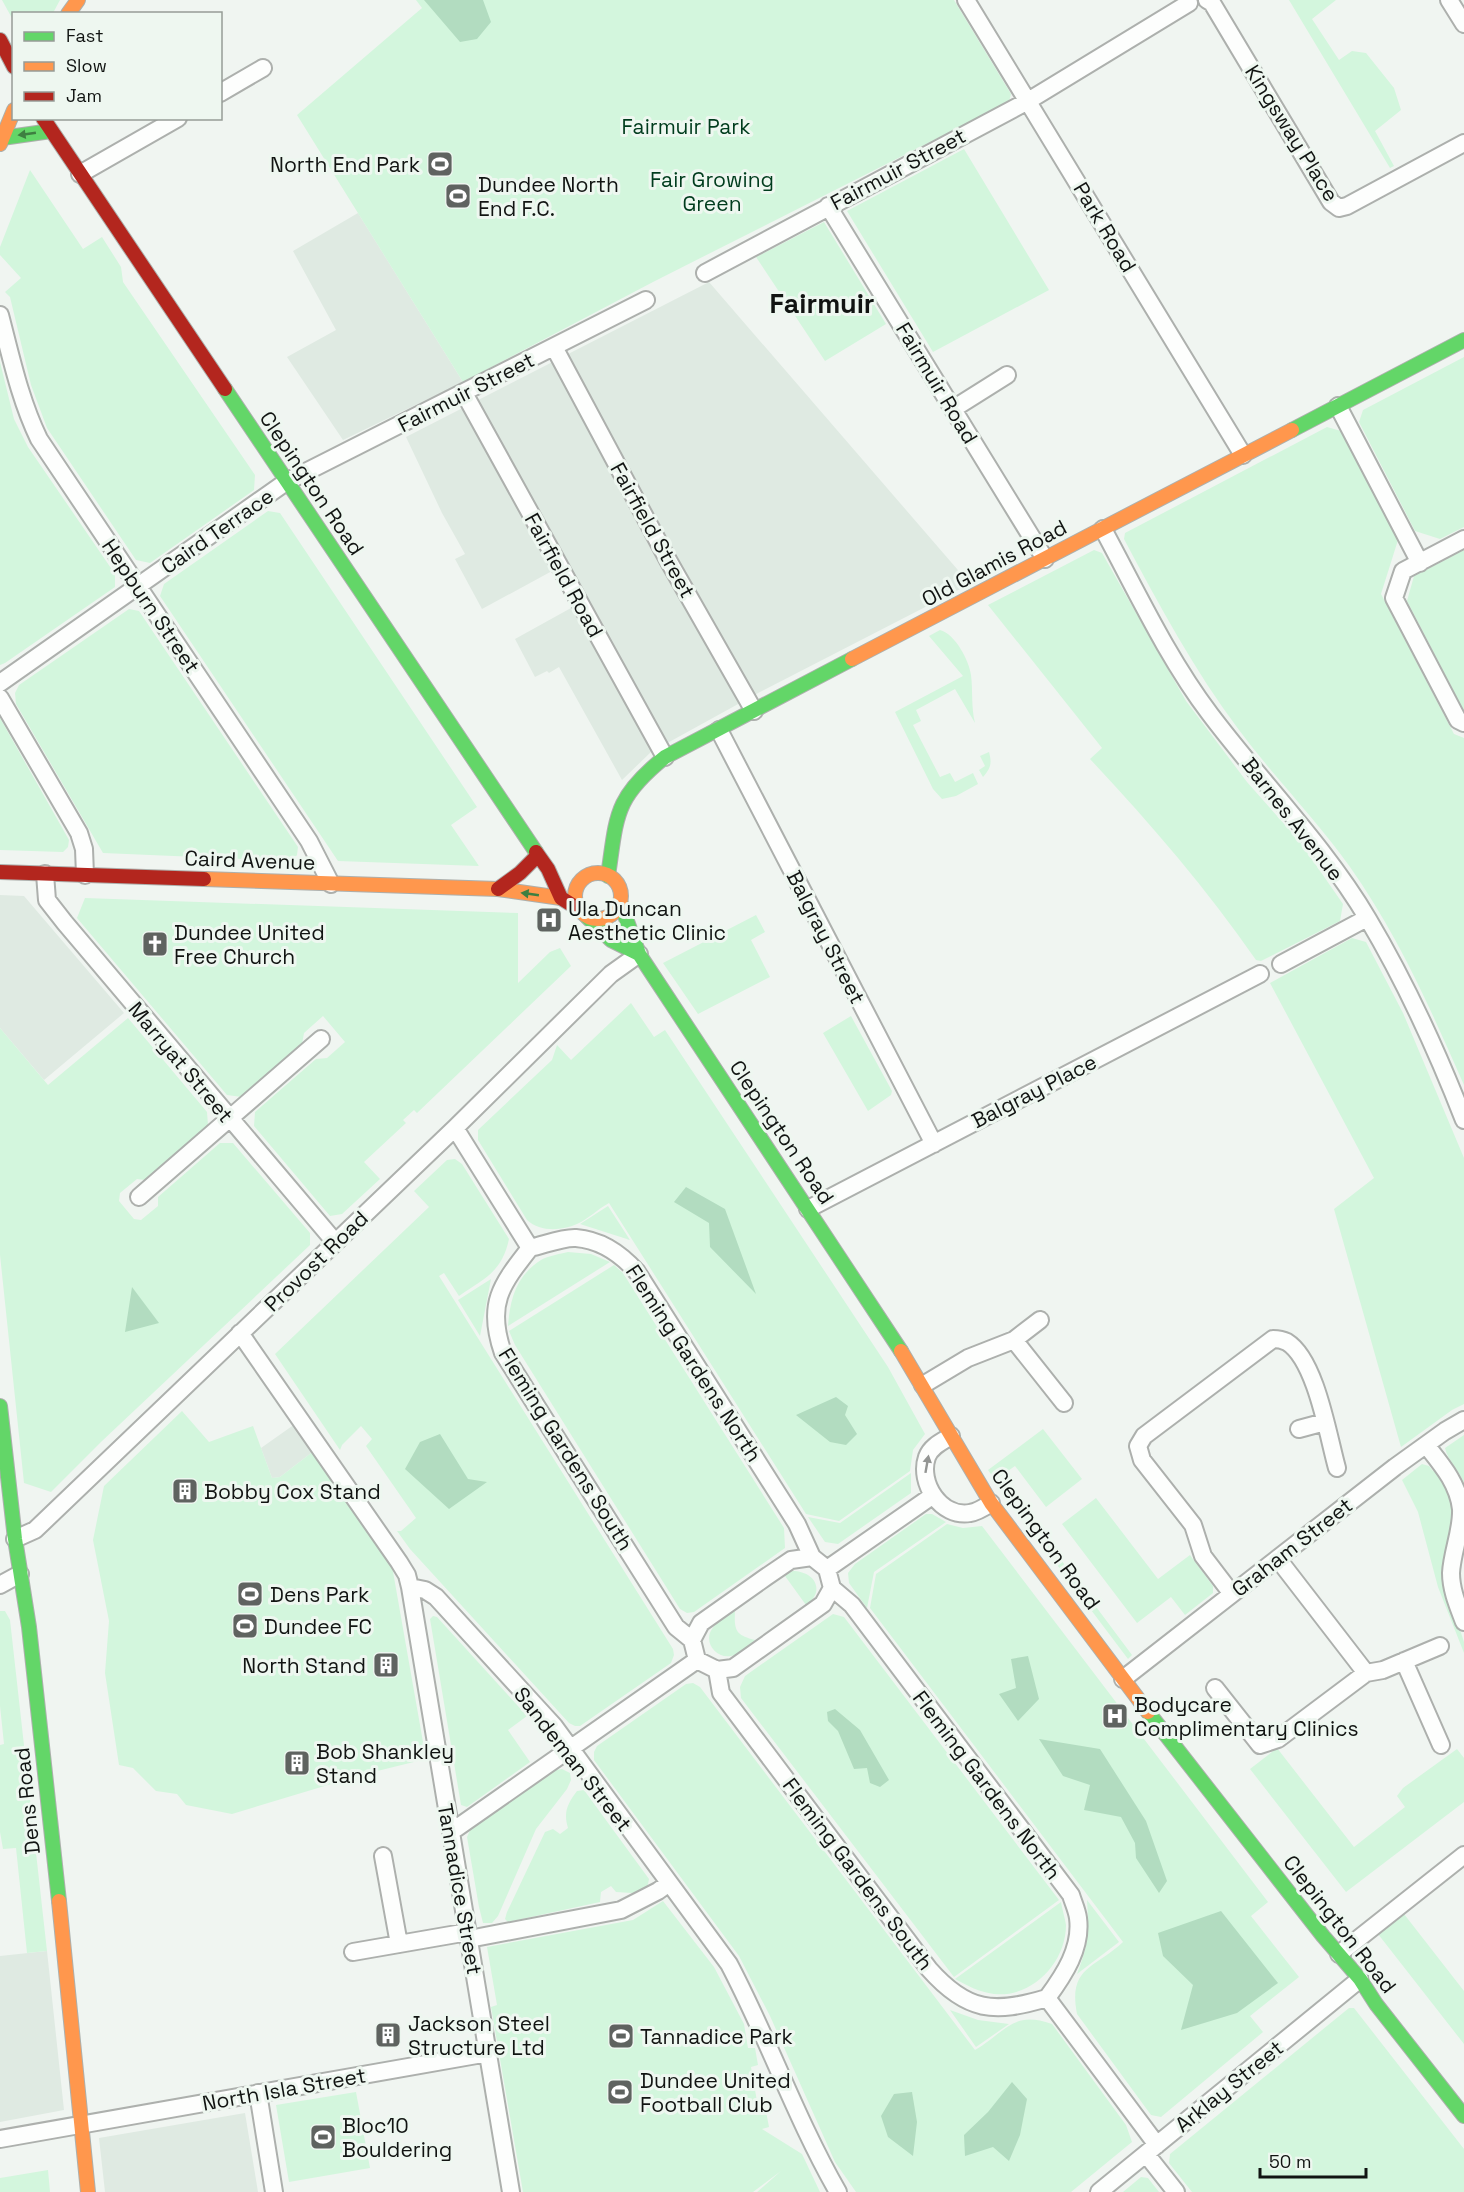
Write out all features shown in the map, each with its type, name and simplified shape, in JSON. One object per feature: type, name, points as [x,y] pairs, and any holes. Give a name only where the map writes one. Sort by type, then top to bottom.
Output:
[{"type":"street","name":"Park Road","points":[[966,0],[1243,455]]},
{"type":"street","name":"Kingsway Place","points":[[1207,0],[1212,3],[1331,201],[1339,208],[1347,206],[1464,143]]},
{"type":"street","points":[[1449,0],[1464,24]]},
{"type":"street","name":"Fairmuir Street","points":[[705,273],[1028,101],[1190,1]]},
{"type":"street","points":[[0,39],[12,63]]},
{"type":"street","points":[[222,92],[263,68]]},
{"type":"street","points":[[1,141],[12,115]]},
{"type":"street","name":"Clepington Road","points":[[44,120],[548,869],[561,898]]},
{"type":"street","points":[[80,174],[174,120]]},
{"type":"street","points":[[1,141],[51,131]]},
{"type":"street","name":"Fairmuir Road","points":[[828,206],[1045,559]]},
{"type":"street","name":"Fairmuir Street","points":[[286,482],[646,300]]},
{"type":"street","name":"Hepburn Street","points":[[0,315],[17,383],[39,439],[309,841],[331,884]]},
{"type":"street","name":"Old Glamis Road","points":[[608,876],[615,825],[624,798],[642,775],[665,757],[1464,340]]},
{"type":"street","name":"Fairfield Street","points":[[554,347],[668,560],[754,711]]},
{"type":"street","points":[[953,409],[1007,375]]},
{"type":"street","name":"Fairfield Road","points":[[464,393],[665,757]]},
{"type":"street","points":[[1338,406],[1420,562]]},
{"type":"street","name":"Caird Terrace","points":[[0,683],[286,482]]},
{"type":"street","name":"Barnes Avenue","points":[[1103,529],[1166,648],[1209,712],[1315,843],[1367,918],[1412,999],[1441,1061],[1464,1120]]},
{"type":"street","points":[[1464,539],[1403,571],[1394,598],[1458,720],[1464,723]]},
{"type":"street","points":[[0,698],[79,833],[84,849],[85,875]]},
{"type":"street","name":"Balgray Street","points":[[719,730],[934,1144]]},
{"type":"street","points":[[498,889],[520,873],[538,855]]},
{"type":"street","name":"Clepington Road","points":[[548,869],[579,884]]},
{"type":"street","name":"Caird Avenue","points":[[0,872],[498,889],[561,898]]},
{"type":"street","name":"Marryat Street","points":[[45,874],[47,900],[128,999],[335,1242]]},
{"type":"street","points":[[608,876],[591,874],[579,884],[575,897],[584,913],[610,940],[639,954]]},
{"type":"street","name":"Clepington Road","points":[[608,876],[619,887],[620,902],[639,954],[890,1332],[991,1503],[1123,1679],[1323,1936],[1360,1979],[1376,2004],[1464,2116]]},
{"type":"street","points":[[561,898],[594,919],[607,917],[620,902]]},
{"type":"street","points":[[1281,964],[1367,918]]},
{"type":"street","points":[[610,940],[611,974]]},
{"type":"street","name":"Provost Road","points":[[15,1539],[35,1530],[455,1128],[611,974],[639,954]]},
{"type":"street","name":"Balgray Place","points":[[808,1209],[1260,974]]},
{"type":"street","points":[[139,1197],[321,1039]]},
{"type":"street","points":[[455,1128],[530,1248]]},
{"type":"street","name":"Fleming Gardens North","points":[[530,1248],[575,1237],[600,1243],[624,1256],[637,1272],[790,1514],[812,1557]]},
{"type":"street","name":"Fleming Gardens South","points":[[530,1248],[504,1281],[496,1305],[497,1335],[503,1353],[676,1627],[692,1640]]},
{"type":"street","points":[[922,1385],[968,1358],[1014,1340],[1040,1320]]},
{"type":"street","points":[[240,1333],[399,1562],[410,1587]]},
{"type":"street","points":[[1232,1594],[1203,1556],[1193,1525],[1142,1460],[1138,1446],[1144,1436],[1273,1339],[1286,1341],[1294,1348],[1314,1378],[1337,1468]]},
{"type":"street","points":[[1014,1340],[1064,1403]]},
{"type":"street","name":"Dens Road","points":[[0,1406],[15,1539],[29,1627],[88,2192]]},
{"type":"street","name":"Graham Street","points":[[1123,1679],[1426,1445],[1464,1420]]},
{"type":"street","points":[[1299,1429],[1325,1422]]},
{"type":"street","points":[[951,1436],[934,1447],[927,1456],[925,1472],[932,1496],[950,1510],[962,1513],[972,1513],[991,1503]]},
{"type":"street","points":[[1426,1445],[1450,1476],[1461,1510],[1451,1572],[1454,1592],[1464,1622]]},
{"type":"street","points":[[827,1569],[932,1496]]},
{"type":"street","points":[[812,1557],[827,1569],[832,1588],[824,1604],[733,1668],[717,1670],[697,1660],[692,1640],[701,1623],[791,1560],[812,1557]]},
{"type":"street","points":[[1278,1559],[1366,1673]]},
{"type":"street","points":[[0,1585],[20,1574]]},
{"type":"street","name":"Sandeman Street","points":[[410,1587],[425,1590],[436,1597],[554,1726],[729,1964],[750,2003],[812,2143],[838,2192]]},
{"type":"street","name":"Tannadice Street","points":[[410,1587],[511,2192]]},
{"type":"street","name":"Fleming Gardens North","points":[[832,1588],[852,1605],[1071,1895],[1078,1919],[1076,1948],[1064,1975],[1047,1998]]},
{"type":"street","points":[[1215,1688],[1260,1745],[1278,1739],[1366,1673],[1383,1670],[1440,1646]]},
{"type":"street","points":[[451,1832],[697,1660]]},
{"type":"street","points":[[1404,1661],[1441,1745]]},
{"type":"street","name":"Fleming Gardens South","points":[[717,1670],[722,1693],[929,1969],[945,1987],[966,2001],[993,2008],[1018,2006],[1047,1998]]},
{"type":"street","points":[[383,1856],[399,1944]]},
{"type":"street","points":[[1339,1954],[1463,1858]]},
{"type":"street","points":[[353,1952],[621,1910],[658,1892],[669,1883]]},
{"type":"street","name":"Arklay Street","points":[[1099,2192],[1360,1979]]},
{"type":"street","points":[[1047,1998],[1151,2149],[1176,2192]]},
{"type":"street","name":"North Isla Street","points":[[0,2139],[488,2053]]},
{"type":"street","points":[[258,2093],[274,2192]]},
{"type":"shaded area","points":[[358,213],[463,382],[343,440],[287,357],[336,330],[293,251]]},
{"type":"shaded area","points":[[709,282],[970,584],[760,692],[651,752],[622,780],[559,667],[535,677],[515,639],[571,608],[552,571],[482,609],[455,559],[465,554],[442,513],[406,437]]},
{"type":"shaded area","points":[[0,895],[24,896],[124,1013],[44,1080],[0,1028]]},
{"type":"shaded area","points":[[295,1424],[315,1450],[280,1477],[272,1478],[261,1448]]},
{"type":"shaded area","points":[[47,1951],[64,2110],[0,2122],[0,1956]]},
{"type":"shaded area","points":[[245,2113],[258,2192],[105,2192],[99,2138]]},
{"type":"green space","points":[[2,0],[60,0],[54,12],[12,12],[12,18]]},
{"type":"green space","name":"Fairmuir Park","points":[[416,0],[954,0],[1011,94],[1009,102],[653,282],[463,382],[297,115],[422,8]]},
{"type":"green space","points":[[424,0],[483,0],[491,22],[477,39],[460,42]]},
{"type":"green space","points":[[1289,0],[1336,0],[1312,19],[1339,60],[1352,51],[1366,53],[1394,88],[1401,110],[1375,131],[1394,166],[1390,168]]},
{"type":"green space","points":[[964,149],[1049,290],[933,352],[847,211]]},
{"type":"green space","points":[[30,170],[83,249],[102,237],[121,267],[123,282],[255,475],[254,490],[150,563],[136,560],[47,428],[31,385],[10,297],[5,292],[21,278],[0,255],[0,247]]},
{"type":"green space","points":[[824,222],[886,324],[825,361],[756,257]]},
{"type":"green space","points":[[1464,357],[1464,527],[1440,539],[1415,531],[1359,422],[1363,410]]},
{"type":"green space","points":[[0,362],[14,419],[28,447],[115,574],[115,587],[0,665]]},
{"type":"green space","points":[[1327,427],[1341,431],[1398,540],[1381,594],[1454,734],[1464,738],[1464,1085],[1413,973],[1367,893],[1337,849],[1252,747],[1207,684],[1178,637],[1124,539],[1125,533]]},
{"type":"green space","points":[[268,511],[280,513],[477,807],[451,825],[479,866],[338,861],[160,596],[164,584]]},
{"type":"green space","points":[[1094,550],[1102,553],[1186,701],[1247,782],[1300,842],[1343,904],[1340,921],[1261,961],[1256,960],[1177,856],[1090,759],[1102,748],[988,605]]},
{"type":"green space","points":[[1464,550],[1464,711],[1407,601],[1414,576]]},
{"type":"green space","points":[[129,609],[139,611],[298,847],[297,855],[292,861],[103,853],[16,704],[15,693],[19,685]]},
{"type":"green space","points":[[940,630],[946,632],[956,642],[967,662],[971,675],[975,723],[955,689],[916,710],[921,721],[913,725],[940,777],[950,773],[955,782],[973,773],[978,784],[956,796],[942,799],[933,789],[895,712],[963,676],[929,636]]},
{"type":"green space","points":[[0,718],[69,840],[68,847],[63,852],[0,850]]},
{"type":"green space","points":[[989,752],[990,765],[983,777],[979,770],[985,766],[980,756]]},
{"type":"green space","points":[[85,898],[518,913],[518,983],[550,952],[560,948],[571,966],[417,1113],[414,1110],[403,1120],[406,1123],[364,1162],[380,1179],[342,1214],[330,1216],[254,1126],[255,1112],[316,1059],[327,1058],[345,1042],[323,1016],[304,1033],[302,1044],[242,1097],[227,1095],[77,918]]},
{"type":"green space","points":[[756,915],[765,932],[751,940],[770,977],[698,1014],[663,963]]},
{"type":"green space","points":[[1352,938],[1366,942],[1403,1013],[1464,1158],[1464,1404],[1452,1410],[1401,1447],[1334,1209],[1374,1178],[1270,983]]},
{"type":"green space","points":[[631,1003],[654,1037],[665,1030],[888,1367],[925,1434],[913,1450],[910,1471],[839,1521],[806,1514],[609,1203],[571,1226],[558,1229],[538,1227],[527,1220],[478,1140],[478,1130],[552,1060],[557,1045],[571,1060]]},
{"type":"green space","points":[[851,1016],[892,1091],[891,1095],[868,1111],[823,1033]]},
{"type":"green space","points":[[128,1018],[207,1112],[208,1125],[145,1180],[137,1179],[120,1193],[119,1201],[134,1219],[141,1220],[158,1206],[158,1197],[220,1143],[233,1143],[310,1233],[310,1245],[51,1492],[24,1483],[0,1255],[0,1028],[48,1085]]},
{"type":"green space","points":[[455,1159],[462,1164],[509,1239],[497,1267],[459,1296],[444,1273],[439,1276],[673,1649],[674,1655],[671,1663],[580,1726],[569,1723],[410,1549],[397,1531],[401,1531],[416,1518],[366,1446],[372,1439],[361,1426],[340,1450],[275,1354],[429,1207],[414,1191],[447,1160]]},
{"type":"green space","points":[[686,1187],[725,1209],[756,1294],[710,1247],[709,1223],[674,1202]]},
{"type":"green space","points":[[608,1206],[630,1240],[580,1224]]},
{"type":"green space","points":[[568,1252],[591,1254],[610,1262],[508,1326],[513,1297],[526,1273],[541,1260]]},
{"type":"green space","points":[[614,1265],[623,1273],[784,1528],[785,1548],[694,1612],[687,1613],[680,1609],[515,1345],[509,1331]]},
{"type":"green space","points":[[491,1279],[480,1336],[458,1300]]},
{"type":"green space","points":[[132,1287],[159,1323],[125,1332]]},
{"type":"green space","points":[[836,1397],[848,1406],[845,1415],[857,1434],[846,1445],[830,1442],[796,1415]]},
{"type":"green space","name":"Dens Park","points":[[182,1411],[209,1442],[253,1426],[272,1478],[280,1477],[315,1450],[392,1566],[426,1759],[361,1775],[232,1814],[186,1805],[177,1794],[156,1791],[133,1768],[119,1765],[105,1673],[109,1621],[93,1540],[104,1486]]},
{"type":"green space","points":[[1043,1429],[1082,1479],[1046,1507],[1015,1466],[995,1480],[988,1470]]},
{"type":"green space","points":[[440,1434],[468,1479],[487,1482],[449,1509],[405,1469],[420,1442]]},
{"type":"green space","points":[[1464,1435],[1464,1483],[1445,1448]]},
{"type":"green space","points":[[1422,1464],[1429,1466],[1433,1471],[1436,1468],[1453,1500],[1447,1590],[1464,1642],[1464,1653],[1438,1587],[1418,1512],[1402,1480]]},
{"type":"green space","points":[[911,1473],[911,1493],[838,1544],[825,1542],[808,1517],[840,1523]]},
{"type":"green space","points":[[1096,1498],[1158,1579],[1190,1555],[1213,1586],[1213,1593],[1185,1615],[1171,1597],[1137,1623],[1062,1524]]},
{"type":"green space","points":[[926,1514],[932,1514],[946,1522],[874,1572],[867,1608],[849,1583],[848,1573],[855,1564]]},
{"type":"green space","points":[[947,1524],[963,1528],[982,1526],[1268,1902],[1251,1916],[1299,1977],[1250,2016],[1263,2032],[1161,2117],[1151,2115],[1077,2014],[1076,1987],[1080,1978],[1093,1964],[1123,1942],[870,1608],[876,1574]]},
{"type":"green space","points":[[1044,1537],[1132,1655],[1128,1659],[1039,1541]]},
{"type":"green space","points":[[792,1571],[807,1574],[815,1583],[815,1594],[806,1605],[785,1576]]},
{"type":"green space","points":[[0,1611],[5,1611],[10,1620],[47,1951],[27,1953],[16,1848],[3,1849],[0,1832],[0,1745],[4,1744],[0,1706]]},
{"type":"green space","points":[[735,1611],[736,1628],[740,1634],[755,1640],[734,1655],[720,1655],[710,1644],[710,1634],[716,1624]]},
{"type":"green space","points":[[833,1614],[844,1617],[1059,1900],[954,1977],[741,1698],[740,1687],[745,1676]]},
{"type":"green space","points":[[433,1616],[437,1617],[527,1716],[508,1730],[530,1762],[467,1807],[461,1805],[430,1619]]},
{"type":"green space","points":[[1028,1656],[1039,1699],[1018,1721],[999,1694],[1016,1688],[1011,1659]]},
{"type":"green space","points":[[693,1683],[700,1687],[975,2050],[1018,2021],[1038,2020],[1052,2024],[1126,2125],[1132,2142],[1071,2192],[856,2192],[835,2162],[770,2016],[739,1956],[594,1760],[597,1746],[686,1684]]},
{"type":"green space","points":[[835,1709],[860,1730],[889,1780],[880,1787],[870,1783],[867,1768],[854,1769],[838,1731],[828,1721],[827,1712]]},
{"type":"green space","points":[[1039,1739],[1100,1749],[1146,1821],[1167,1881],[1159,1893],[1136,1858],[1135,1843],[1121,1817],[1084,1810],[1090,1785],[1063,1776]]},
{"type":"green space","points":[[1277,1748],[1354,1847],[1405,1807],[1397,1796],[1403,1788],[1457,1749],[1464,1758],[1464,1802],[1346,1892],[1250,1769]]},
{"type":"green space","points":[[562,1769],[570,1773],[571,1780],[567,1789],[536,1829],[498,1916],[492,1923],[483,1923],[467,1837],[471,1828],[556,1770]]},
{"type":"green space","points":[[584,1790],[649,1879],[647,1889],[632,1893],[616,1892],[611,1886],[601,1892],[600,1902],[508,1922],[505,1919],[507,1912],[545,1832],[553,1829],[560,1834],[568,1828],[566,1812],[569,1804],[577,1791]]},
{"type":"green space","points":[[1087,1900],[1119,1942],[1077,1974],[1087,1937]]},
{"type":"green space","name":"Tannadice Park","points":[[663,1901],[714,1967],[744,2024],[748,2048],[755,2048],[758,2065],[751,2067],[758,2107],[765,2106],[769,2127],[762,2129],[802,2154],[820,2192],[757,2192],[781,2171],[753,2192],[523,2192],[491,2007],[497,2005],[487,1947],[633,1920]]},
{"type":"green space","points":[[1061,1902],[1066,1925],[1065,1939],[1054,1964],[1034,1984],[1008,1994],[994,1994],[978,1990],[955,1979]]},
{"type":"green space","points":[[1221,1911],[1278,1983],[1237,2013],[1181,2030],[1193,1985],[1163,1956],[1158,1933]]},
{"type":"green space","points":[[1404,1914],[1464,1991],[1464,2044],[1378,1934]]},
{"type":"green space","points":[[1349,2008],[1354,2008],[1464,2149],[1464,2192],[1192,2192],[1169,2163],[1170,2154]]},
{"type":"green space","points":[[950,2010],[978,2020],[1009,2024],[976,2047]]},
{"type":"green space","points":[[1012,2082],[1027,2099],[1020,2135],[1009,2161],[993,2147],[965,2156],[964,2135],[988,2112]]},
{"type":"green space","name":"Bloc10 Bouldering","points":[[356,2092],[370,2168],[289,2182],[276,2105]]},
{"type":"green space","points":[[912,2092],[917,2122],[913,2156],[888,2137],[881,2116],[894,2094]]},
{"type":"green space","points":[[48,2170],[50,2192],[0,2192],[0,2178]]},
{"type":"green space","points":[[1141,2177],[1148,2178],[1159,2192],[1123,2192]]},
{"type":"traffic: fast","points":[[2,138],[51,131]]},
{"type":"traffic: fast","points":[[1292,430],[1464,340]]},
{"type":"traffic: fast","points":[[225,389],[536,852]]},
{"type":"traffic: fast","points":[[608,876],[621,809],[636,784],[648,771],[665,757],[852,659]]},
{"type":"traffic: fast","points":[[620,902],[639,954],[901,1351]]},
{"type":"traffic: fast","points":[[587,917],[611,940],[639,954]]},
{"type":"traffic: fast","points":[[0,1406],[15,1539],[29,1627],[59,1901]]},
{"type":"traffic: fast","points":[[1148,1712],[1323,1936],[1360,1979],[1376,2004],[1464,2116]]},
{"type":"traffic: slow","points":[[69,12],[78,0]]},
{"type":"traffic: slow","points":[[0,144],[12,115]]},
{"type":"traffic: slow","points":[[852,659],[1292,430]]},
{"type":"traffic: slow","points":[[598,873],[614,880],[621,896],[614,912],[598,919],[582,912],[575,896],[582,880],[598,873]]},
{"type":"traffic: slow","points":[[204,879],[498,889],[561,898]]},
{"type":"traffic: slow","points":[[901,1351],[991,1503],[1148,1712]]},
{"type":"traffic: slow","points":[[59,1901],[88,2192]]},
{"type":"traffic: jam","points":[[0,40],[12,63]]},
{"type":"traffic: jam","points":[[44,120],[225,389]]},
{"type":"traffic: jam","points":[[536,852],[548,869],[561,898],[580,910]]},
{"type":"traffic: jam","points":[[498,889],[520,873],[538,855]]},
{"type":"traffic: jam","points":[[0,872],[204,879]]},
{"type":"place","name":"North End Park","points":[[440,164]]},
{"type":"place","name":"Dundee North End F.C.","points":[[458,196]]},
{"type":"place","name":"Ula Duncan Aesthetic Clinic","points":[[549,920]]},
{"type":"place","name":"Dundee United Free Church","points":[[155,944]]},
{"type":"place","name":"Bobby Cox Stand","points":[[185,1491]]},
{"type":"place","name":"Dens Park","points":[[250,1594]]},
{"type":"place","name":"Dundee FC","points":[[245,1626]]},
{"type":"place","name":"North Stand","points":[[386,1665]]},
{"type":"place","name":"Bodycare Complimentary Clinics","points":[[1115,1716]]},
{"type":"place","name":"Bob Shankley Stand","points":[[297,1763]]},
{"type":"place","name":"Jackson Steel Structure Ltd","points":[[388,2035]]},
{"type":"place","name":"Tannadice Park","points":[[621,2036]]},
{"type":"place","name":"Dundee United Football Club","points":[[620,2092]]},
{"type":"place","name":"Bloc10 Bouldering","points":[[323,2137]]},
{"type":"district","name":"Fairmuir","points":[[822,303]]},
{"type":"park label","name":"Fair Growing Green","points":[[712,191]]}]
